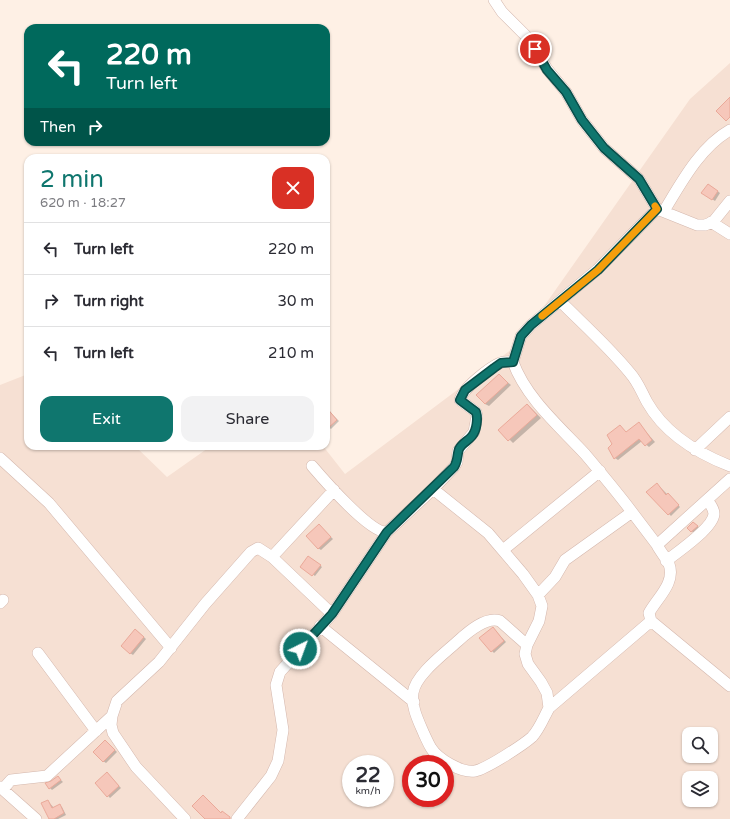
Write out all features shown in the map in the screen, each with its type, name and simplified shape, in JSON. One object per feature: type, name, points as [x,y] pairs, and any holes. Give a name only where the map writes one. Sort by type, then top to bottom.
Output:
[{"type":"street","points":[[494,0],[502,12],[529,39],[547,70],[566,92],[582,120],[604,148],[639,179],[661,210],[697,225],[705,225],[711,222],[730,201]]},
{"type":"street","points":[[730,130],[711,146],[697,162],[661,210],[598,270],[521,336],[513,362],[524,384],[600,471],[657,545],[669,565],[670,577],[667,588],[650,613],[651,621],[730,686]]},
{"type":"street","points":[[711,222],[730,234]]},
{"type":"street","points":[[560,301],[630,372],[640,386],[647,402],[663,424],[696,450],[730,466]]},
{"type":"street","points":[[237,819],[271,776],[280,753],[283,730],[276,680],[280,672],[332,614],[387,532],[454,467],[457,462],[458,451],[474,432],[477,416],[476,412],[460,400],[461,395],[472,383],[501,363],[513,362]]},
{"type":"street","points":[[696,450],[730,417]]},
{"type":"street","points":[[0,458],[49,503],[171,648]]},
{"type":"street","points":[[312,466],[368,524],[377,530],[387,532]]},
{"type":"street","points":[[503,550],[600,471]]},
{"type":"street","points":[[657,545],[730,479]]},
{"type":"street","points":[[433,489],[488,533],[538,595],[542,606],[539,621],[527,645],[525,654],[528,664],[547,693],[549,708]]},
{"type":"street","points":[[272,557],[334,490]]},
{"type":"street","points":[[666,561],[704,530],[712,520],[712,508],[707,500]]},
{"type":"street","points":[[538,595],[556,577],[565,560],[632,512]]},
{"type":"street","points":[[184,818],[136,767],[113,733],[111,725],[112,716],[117,701],[150,672],[171,648],[205,604],[251,552],[258,548],[272,557],[332,614]]},
{"type":"street","points":[[527,645],[496,619],[474,628],[430,666],[413,693],[416,717],[431,749],[459,769],[475,771],[510,753],[533,736],[549,708],[651,621]]},
{"type":"street","points":[[320,626],[414,702]]},
{"type":"street","points":[[38,653],[96,731]]},
{"type":"street","points":[[721,678],[730,670]]},
{"type":"street","points":[[36,819],[1,788],[11,780],[47,776],[112,716]]},
{"type":"shaded area","points":[[730,63],[730,819],[0,819],[0,385],[24,376],[24,450],[139,450],[167,477],[205,450],[326,450],[345,474],[516,346],[690,99]]},
{"type":"building","points":[[730,97],[730,117],[726,121],[716,111]]},
{"type":"building","points":[[708,184],[718,191],[712,200],[701,193]]},
{"type":"building","points":[[499,374],[508,383],[485,404],[476,395]]},
{"type":"building","points":[[527,404],[537,415],[508,441],[498,430]]},
{"type":"building","points":[[330,412],[337,420],[330,426]]},
{"type":"building","points":[[639,422],[652,440],[645,446],[639,439],[614,459],[608,448],[612,444],[607,435],[620,425],[626,432]]},
{"type":"building","points":[[657,483],[666,495],[668,493],[679,505],[668,515],[646,492]]},
{"type":"building","points":[[693,522],[698,526],[691,532],[687,528]]},
{"type":"building","points":[[319,524],[331,537],[318,549],[306,536]]},
{"type":"building","points":[[308,556],[321,565],[312,576],[300,567]]},
{"type":"building","points":[[493,627],[504,641],[491,652],[479,638]]},
{"type":"building","points":[[135,629],[144,637],[130,654],[121,646]]},
{"type":"building","points":[[105,740],[115,750],[103,762],[93,752]]},
{"type":"building","points":[[107,772],[119,786],[107,797],[95,783]]},
{"type":"building","points":[[58,776],[61,780],[49,789],[45,783]]},
{"type":"building","points":[[203,795],[221,813],[222,811],[230,817],[230,819],[205,819],[192,806]]},
{"type":"building","points":[[48,800],[52,808],[60,804],[64,813],[54,819],[49,819],[41,803]]},
{"type":"slow traffic","points":[[542,316],[598,270],[657,209],[655,206]]},
{"type":"route","points":[[300,649],[332,614],[387,532],[454,467],[457,462],[458,451],[462,445],[473,436],[477,421],[476,412],[460,400],[461,395],[465,390],[472,383],[501,363],[513,362],[521,336],[531,325],[598,270],[657,209],[639,179],[604,148],[577,114],[566,92],[547,70],[535,49]]}]
